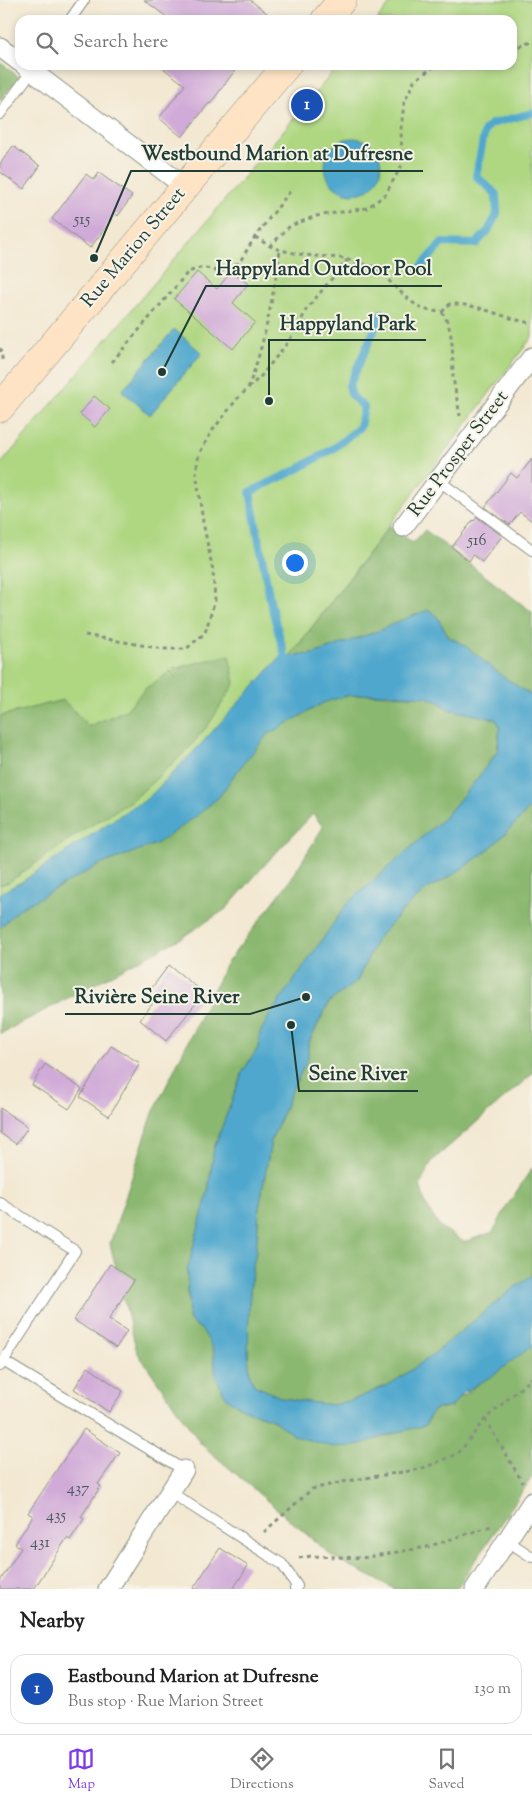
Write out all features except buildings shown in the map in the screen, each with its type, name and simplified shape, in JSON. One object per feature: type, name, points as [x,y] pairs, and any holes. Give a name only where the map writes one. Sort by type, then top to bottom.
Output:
[{"type":"main road","points":[[329,15],[342,0]]},
{"type":"main road","name":"Rue Marion Street","points":[[0,408],[283,70]]},
{"type":"street","points":[[0,47],[15,57]]},
{"type":"street","points":[[33,70],[185,188]]},
{"type":"street","name":"Rue Prosper Street","points":[[403,527],[532,357]]},
{"type":"street","points":[[108,1589],[184,1470]]},
{"type":"street","points":[[475,1589],[520,1519],[530,1496]]},
{"type":"lane","points":[[74,15],[84,0]]},
{"type":"lane","points":[[0,114],[26,70]]},
{"type":"lane","points":[[438,480],[532,550]]},
{"type":"lane","points":[[0,1203],[75,1251],[2,1364],[184,1470]]},
{"type":"lane","points":[[170,1492],[280,1563],[297,1586],[295,1589]]},
{"type":"lane","points":[[506,1540],[532,1557]]},
{"type":"path","points":[[517,47],[532,42]]},
{"type":"path","points":[[270,246],[290,226],[316,216],[367,208],[385,195],[402,165],[404,103],[414,81],[429,70]]},
{"type":"path","points":[[112,362],[188,272],[203,267],[219,272],[239,263],[255,236],[291,190]]},
{"type":"path","points":[[255,236],[280,250],[347,260],[377,268],[418,307],[442,312],[448,320],[453,351],[454,378],[462,423],[474,433]]},
{"type":"path","points":[[248,389],[267,326],[280,250]]},
{"type":"path","points":[[86,635],[163,649],[186,648],[205,633],[215,600],[213,571],[203,522],[196,472],[199,454],[212,431],[237,398],[262,375],[288,342],[306,310],[347,260]]},
{"type":"path","points":[[442,312],[450,304],[463,303],[507,318],[532,323]]},
{"type":"path","points":[[0,348],[3,364]]},
{"type":"path","points":[[252,1544],[312,1489],[420,1469],[458,1454],[485,1419],[532,1378]]},
{"type":"path","points":[[485,1419],[530,1496]]},
{"type":"path","points":[[280,1563],[311,1556],[362,1558],[427,1547],[486,1527],[520,1519]]},
{"type":"green space","points":[[393,0],[532,0],[532,337],[290,656],[283,654],[153,802],[0,901],[0,465],[335,70],[517,70],[517,15],[381,15]]},
{"type":"green space","points":[[0,62],[19,77],[0,101]]},
{"type":"green space","points":[[390,526],[413,543],[425,530],[532,612],[532,696],[501,675],[464,645],[449,637],[436,615],[399,621],[381,630],[313,654],[290,656]]},
{"type":"green space","points":[[229,655],[235,683],[209,724],[188,749],[133,800],[77,834],[9,882],[0,885],[0,716],[63,700],[89,726],[126,710],[146,688],[176,668]]},
{"type":"green space","points":[[368,694],[426,697],[439,702],[448,709],[495,719],[500,726],[497,751],[477,779],[444,818],[347,904],[260,1033],[258,1048],[243,1071],[214,1148],[208,1192],[187,1271],[189,1318],[202,1330],[209,1340],[214,1361],[257,1414],[272,1419],[295,1436],[355,1446],[426,1425],[431,1413],[437,1408],[445,1408],[532,1346],[532,1477],[456,1589],[395,1589],[333,1557],[201,1444],[137,1352],[110,1244],[153,1113],[226,964],[289,882],[323,827],[313,814],[226,909],[181,938],[0,1034],[0,928],[19,909],[99,865],[158,843],[219,797],[234,775],[267,735],[323,703],[344,696]]},
{"type":"green space","points":[[532,805],[532,1074],[432,1161],[420,1185],[426,1205],[439,1226],[464,1242],[493,1232],[507,1206],[532,1168],[532,1276],[511,1290],[430,1357],[392,1383],[358,1398],[334,1405],[282,1398],[254,1385],[250,1375],[248,1353],[249,1304],[259,1209],[271,1141],[291,1092],[308,1059],[308,1044],[329,1002],[357,981],[377,939],[402,911],[427,889],[451,876],[487,851]]},
{"type":"water","points":[[353,138],[368,143],[376,151],[381,166],[376,181],[368,189],[353,194],[338,189],[330,181],[325,166],[330,151],[338,143]]},
{"type":"water","points":[[174,329],[202,353],[150,415],[122,391]]},
{"type":"water","points":[[428,610],[436,615],[449,637],[464,645],[501,675],[532,696],[532,805],[487,851],[451,876],[427,889],[402,911],[377,939],[357,981],[329,1002],[308,1044],[308,1059],[291,1092],[271,1141],[259,1209],[249,1304],[248,1353],[250,1375],[254,1385],[282,1398],[334,1405],[358,1398],[392,1383],[430,1357],[511,1290],[532,1276],[532,1346],[492,1376],[464,1392],[451,1407],[432,1412],[426,1425],[355,1446],[333,1447],[295,1436],[272,1419],[244,1409],[227,1399],[215,1372],[214,1350],[202,1330],[192,1323],[189,1318],[187,1271],[208,1192],[214,1148],[243,1071],[258,1048],[260,1033],[269,1016],[347,904],[444,818],[477,779],[498,751],[500,727],[495,719],[448,709],[439,702],[426,697],[391,694],[344,696],[323,703],[267,735],[234,775],[219,797],[194,818],[158,843],[99,865],[19,909],[0,928],[0,893],[23,881],[132,807],[143,802],[200,745],[284,653],[290,656],[313,654],[381,630]]},
{"type":"waterway","points":[[422,266],[442,243],[476,244],[488,231],[497,214],[496,194],[476,176],[485,130],[491,124],[532,113]]},
{"type":"waterway","points":[[284,653],[271,605],[250,492],[298,469],[334,448],[360,427],[364,407],[352,396],[349,386],[382,313]]},
{"type":"place","name":"Eastbound Marion at Dufresne","points":[[307,105]]},
{"type":"place","name":"Westbound Marion at Dufresne","points":[[94,258]]},
{"type":"place","name":"Happyland Outdoor Pool","points":[[162,372]]},
{"type":"place","name":"Happyland Park","points":[[269,401]]},
{"type":"place","name":"Rivière Seine River","points":[[306,997]]},
{"type":"place","name":"Seine River","points":[[291,1025]]}]
